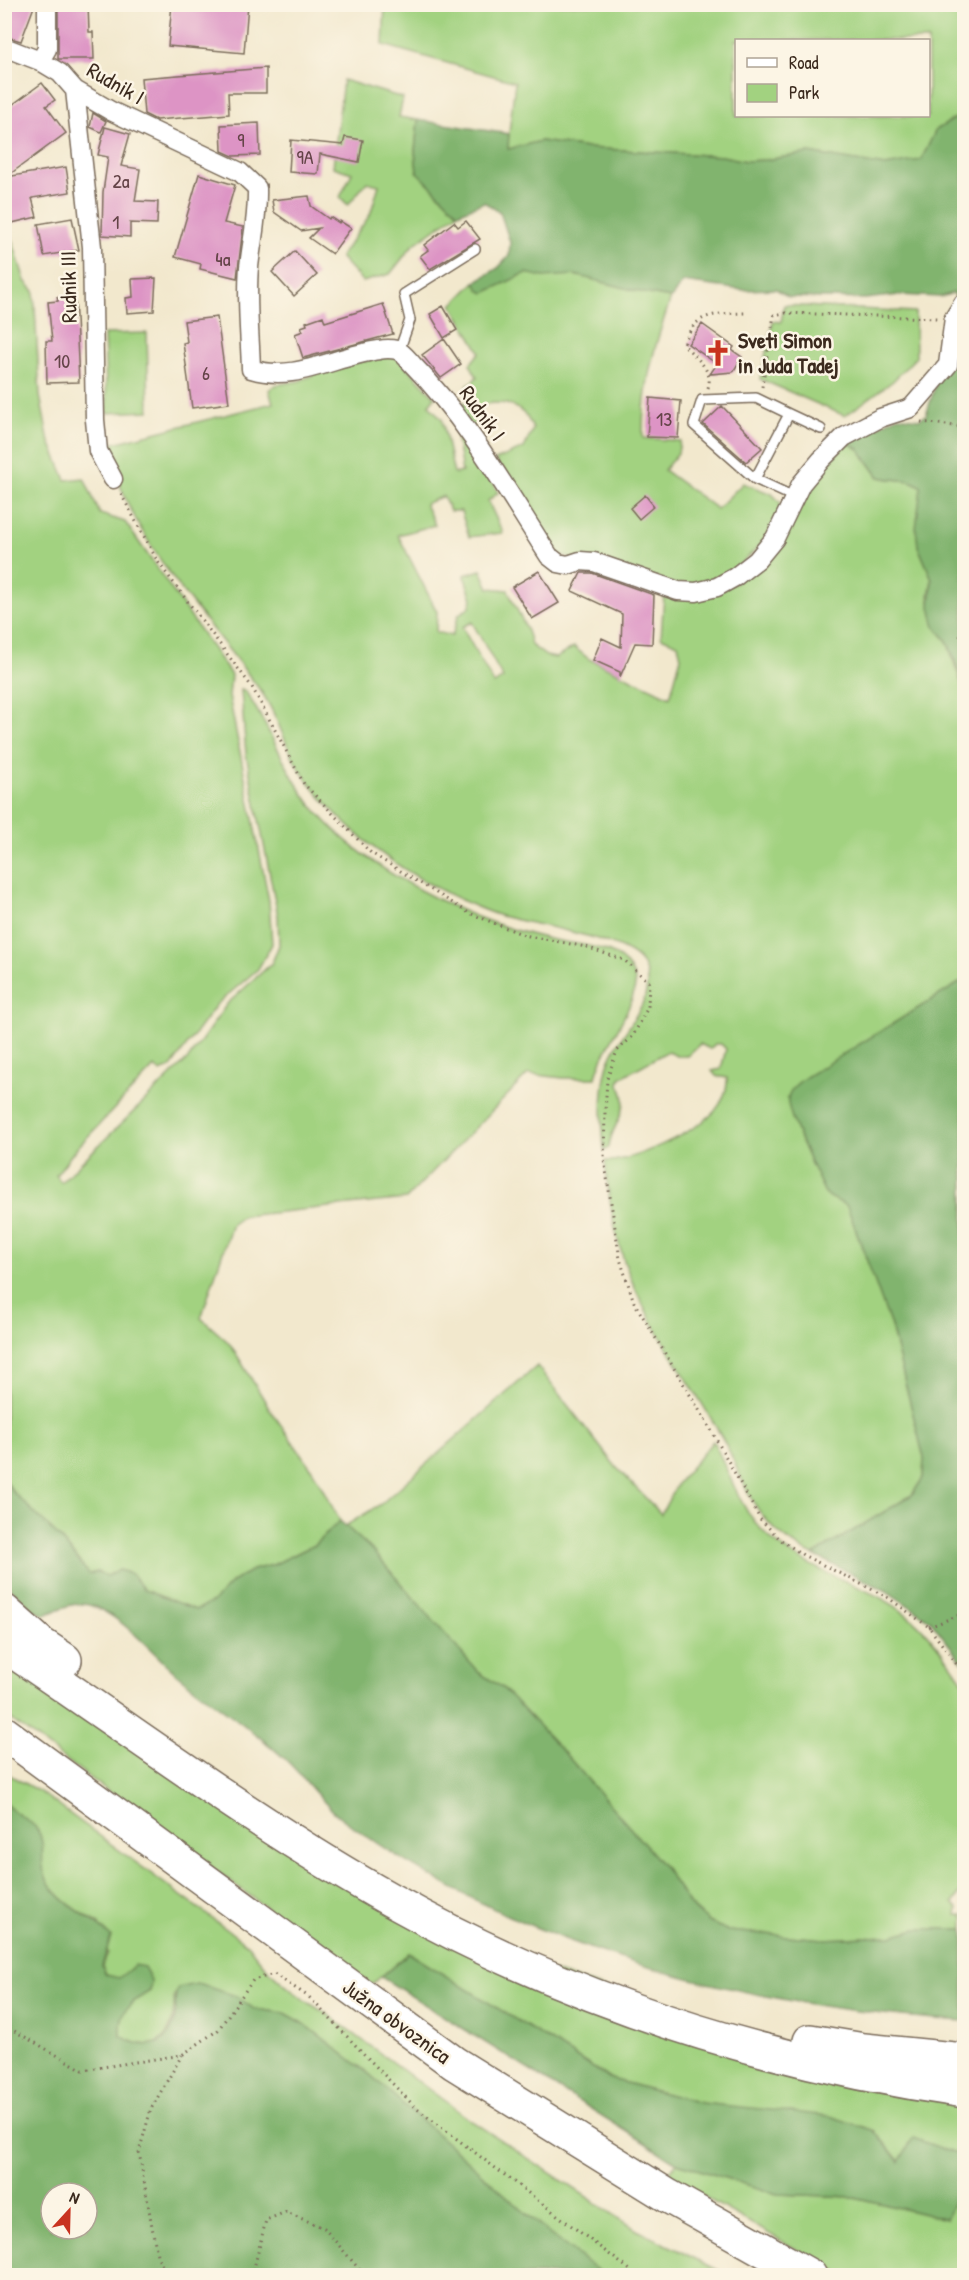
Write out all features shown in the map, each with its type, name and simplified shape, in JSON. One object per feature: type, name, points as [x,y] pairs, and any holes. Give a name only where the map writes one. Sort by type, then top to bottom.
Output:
[{"type":"highway","points":[[4,1611],[41,1644],[98,1684],[128,1728]]},
{"type":"highway","points":[[4,1645],[268,1824],[389,1899],[527,1969],[652,2019],[711,2037],[815,2064],[964,2091]]},
{"type":"highway","name":"Južna obvoznica","points":[[4,1733],[454,2063],[668,2196],[810,2276]]},
{"type":"highway","points":[[652,2019],[674,2016],[718,2019],[798,2039],[864,2050],[964,2060]]},
{"type":"street","points":[[40,61],[48,48],[47,4]]},
{"type":"street","name":"Rudnik I","points":[[4,47],[40,61],[60,74],[75,90],[111,111],[240,172],[257,188],[258,214],[249,266],[246,316],[251,369],[269,375],[284,375],[365,352],[383,349],[399,351],[436,388],[477,444],[549,556],[558,563],[594,562],[678,591],[706,590],[735,577],[756,560],[775,538],[794,497],[821,460],[844,437],[880,418],[911,408],[948,365],[954,318],[964,302]]},
{"type":"street","name":"Rudnik III","points":[[75,90],[92,247],[95,420],[98,451],[113,479]]},
{"type":"lane","points":[[399,351],[410,320],[404,294],[475,249]]},
{"type":"lane","points":[[794,497],[755,479],[694,425],[702,400],[756,398],[821,429]]},
{"type":"lane","points":[[755,479],[789,414]]},
{"type":"path","points":[[702,400],[710,384],[706,368],[684,345],[687,334],[696,321],[705,317],[747,313]]},
{"type":"path","points":[[756,398],[766,370],[774,315],[786,313],[954,318]]},
{"type":"path","points":[[113,479],[158,562],[252,687],[304,784],[370,853],[469,912],[524,934],[586,947],[624,960],[650,982],[648,1007],[633,1036],[617,1051],[607,1079],[605,1112],[604,1159],[620,1259],[634,1302],[710,1428],[760,1519],[781,1540],[803,1555],[887,1597],[929,1627],[964,1674]]},
{"type":"path","points":[[960,637],[964,624]]},
{"type":"path","points":[[929,1627],[964,1612]]},
{"type":"path","points":[[167,2276],[157,2255],[139,2152],[151,2109],[182,2055],[218,2030],[253,1980],[274,1974],[309,1997],[416,2108],[638,2276]]},
{"type":"path","points":[[4,2025],[83,2070],[182,2055]]},
{"type":"path","points":[[252,2276],[266,2220],[286,2212],[324,2228],[365,2276]]},
{"type":"green space","points":[[385,5],[964,5],[964,113],[936,130],[921,160],[885,166],[809,153],[746,161],[722,156],[587,148],[541,141],[507,150],[515,82],[383,45]]},
{"type":"green space","points":[[343,80],[403,98],[399,117],[418,120],[415,151],[417,172],[458,213],[413,245],[390,274],[363,282],[340,257],[370,215],[379,185],[367,182],[348,205],[340,197],[352,173],[333,167]]},
{"type":"green space","points":[[964,113],[964,307],[953,293],[941,297],[899,295],[865,299],[789,297],[776,289],[743,290],[683,282],[671,298],[575,275],[543,277],[526,273],[484,293],[479,290],[475,282],[498,268],[509,256],[510,242],[500,212],[484,202],[458,213],[417,172],[415,151],[418,120],[509,134],[508,149],[541,141],[587,148],[722,156],[746,161],[809,153],[885,166],[921,160],[936,130]]},
{"type":"green space","points":[[4,213],[25,281],[34,291],[40,396],[48,437],[66,480],[84,478],[100,514],[125,522],[231,675],[229,696],[269,901],[272,944],[258,969],[216,1005],[171,1067],[161,1072],[154,1067],[75,1150],[56,1175],[61,1182],[189,1058],[227,1004],[272,963],[279,945],[278,916],[246,754],[241,690],[245,691],[253,702],[291,774],[313,807],[330,826],[371,860],[393,875],[463,911],[505,927],[611,953],[619,957],[628,967],[633,974],[635,984],[628,1009],[605,1053],[596,1078],[563,1078],[528,1074],[406,1199],[243,1216],[232,1224],[201,1318],[228,1342],[235,1352],[271,1411],[313,1471],[340,1521],[314,1545],[273,1565],[252,1570],[232,1582],[213,1602],[196,1610],[144,1590],[131,1574],[119,1570],[107,1576],[98,1572],[89,1574],[60,1538],[13,1492],[5,1479]]},
{"type":"green space","points":[[526,273],[578,276],[671,298],[647,384],[643,438],[680,441],[678,453],[664,470],[717,509],[743,483],[772,494],[780,502],[781,512],[770,536],[728,576],[685,587],[571,559],[555,552],[495,460],[524,448],[533,429],[530,421],[515,407],[493,403],[485,404],[477,414],[473,428],[458,408],[474,395],[467,386],[477,377],[470,364],[480,352],[452,305],[475,282],[479,290],[484,293]]},
{"type":"green space","points":[[784,305],[915,312],[916,357],[893,381],[845,416],[760,379],[773,321],[781,322]]},
{"type":"green space","points":[[964,318],[964,692],[955,660],[947,641],[935,627],[930,607],[932,579],[918,546],[916,529],[921,486],[909,481],[879,477],[859,449],[847,442],[898,416],[919,419],[926,415],[956,321]]},
{"type":"green space","points":[[147,333],[149,411],[107,413],[104,334]]},
{"type":"green space","points":[[390,356],[399,359],[435,397],[429,405],[442,419],[454,474],[462,472],[456,433],[461,433],[489,474],[498,493],[488,501],[503,533],[469,537],[461,511],[450,511],[443,496],[425,504],[435,525],[398,535],[437,612],[436,632],[452,636],[459,614],[469,608],[472,599],[464,575],[481,570],[489,588],[508,590],[531,645],[546,656],[556,658],[574,647],[589,659],[670,697],[681,657],[678,644],[661,637],[664,595],[736,583],[812,476],[847,442],[859,449],[879,477],[909,481],[921,486],[918,546],[932,579],[929,596],[935,627],[947,641],[964,692],[964,980],[806,1077],[788,1100],[799,1136],[826,1195],[847,1205],[891,1326],[924,1458],[923,1478],[912,1495],[813,1555],[779,1532],[755,1505],[712,1419],[641,1302],[621,1251],[611,1206],[605,1161],[630,1157],[662,1144],[693,1128],[714,1112],[724,1096],[727,1078],[716,1076],[712,1071],[721,1069],[726,1049],[721,1044],[715,1044],[710,1049],[700,1044],[687,1056],[676,1056],[668,1051],[620,1078],[623,1109],[610,1139],[609,1147],[604,1151],[602,1109],[607,1068],[619,1042],[642,1005],[647,979],[643,965],[620,947],[600,940],[481,909],[424,881],[388,858],[356,833],[326,803],[300,770],[266,699],[160,560],[121,489],[106,445],[273,403],[269,390],[275,385],[299,381],[332,367]],"holes":[[[472,622],[503,678],[494,684],[462,627]]]},
{"type":"green space","points":[[964,980],[964,1664],[930,1620],[885,1590],[813,1555],[912,1495],[923,1478],[924,1458],[891,1326],[847,1206],[826,1195],[797,1131],[788,1106],[788,1098],[792,1089],[806,1077]]},
{"type":"green space","points":[[537,1366],[616,1467],[661,1514],[678,1483],[713,1441],[742,1503],[768,1536],[782,1548],[814,1567],[896,1607],[919,1625],[947,1659],[964,1683],[964,1888],[953,1903],[958,1908],[957,1916],[964,1916],[964,1929],[916,1929],[891,1936],[824,1939],[727,1931],[709,1922],[690,1905],[664,1867],[569,1758],[503,1688],[478,1672],[370,1548],[345,1526],[381,1504]]},
{"type":"green space","points":[[4,1479],[13,1492],[60,1538],[89,1574],[97,1572],[107,1576],[119,1570],[132,1574],[144,1590],[196,1610],[213,1602],[232,1582],[252,1570],[273,1565],[314,1545],[340,1521],[370,1548],[478,1672],[503,1688],[569,1758],[664,1867],[690,1905],[709,1922],[728,1931],[824,1939],[891,1936],[916,1929],[964,1929],[964,2021],[882,2014],[800,2002],[718,1986],[637,1964],[557,1936],[481,1903],[408,1863],[340,1817],[273,1749],[179,1676],[125,1625],[101,1609],[83,1604],[44,1615],[35,1611],[5,1583]]},
{"type":"green space","points":[[4,1659],[418,1928],[964,2104],[964,2275],[842,2275],[669,2177],[668,2172],[677,2163],[777,2194],[854,2197],[946,2219],[875,2131],[701,2103],[611,2079],[409,1953],[371,1985],[5,1715]]},
{"type":"green space","points":[[4,1772],[40,1792],[248,1945],[264,1965],[294,1992],[473,2122],[637,2230],[728,2275],[604,2275],[548,2233],[368,2073],[303,2023],[285,2013],[254,2009],[236,1996],[197,1984],[174,1995],[172,2021],[168,2031],[155,2043],[146,2045],[121,2036],[123,2013],[131,2004],[150,1991],[106,1975],[102,1966],[108,1953],[99,1924],[65,1901],[51,1887],[41,1866],[43,1845],[5,1802]]},
{"type":"green space","points":[[5,1802],[37,1829],[42,1843],[46,1878],[57,1894],[111,1937],[102,1966],[106,1975],[119,1978],[135,1965],[144,1967],[151,1980],[150,1991],[131,2004],[124,2013],[121,2036],[147,2045],[162,2040],[172,2027],[178,1988],[197,1984],[236,1996],[254,2009],[285,2013],[303,2023],[368,2073],[548,2233],[604,2275],[5,2275]]},
{"type":"green space","points":[[409,1953],[611,2079],[701,2103],[830,2116],[875,2131],[899,2162],[913,2138],[957,2154],[960,2185],[946,2219],[854,2197],[777,2194],[677,2163],[381,1977]]},
{"type":"building","points":[[4,4],[35,4],[21,41],[4,36]]},
{"type":"building","points":[[58,4],[88,4],[89,32],[93,32],[94,59],[58,59]]},
{"type":"building","points":[[172,4],[248,4],[244,53],[168,46]]},
{"type":"building","points":[[266,68],[266,93],[228,93],[229,114],[156,120],[144,114],[141,78]]},
{"type":"building","points":[[42,83],[55,100],[46,106],[66,133],[6,177],[66,167],[70,192],[32,198],[37,217],[12,223],[4,195],[4,111]]},
{"type":"building","points":[[93,113],[106,121],[101,132],[90,127]]},
{"type":"building","points":[[259,123],[260,155],[233,156],[222,151],[221,125]]},
{"type":"building","points":[[105,127],[130,134],[121,166],[140,169],[135,201],[158,202],[157,224],[130,223],[130,237],[102,235],[103,192],[108,157],[98,155]]},
{"type":"building","points":[[345,137],[363,140],[359,162],[320,154],[318,174],[289,172],[291,140],[343,145]]},
{"type":"building","points":[[199,174],[235,185],[224,223],[243,227],[237,278],[200,269],[201,264],[175,257]]},
{"type":"building","points":[[309,196],[311,206],[329,219],[330,217],[339,223],[340,221],[351,228],[332,254],[309,238],[319,228],[301,231],[274,212],[272,200]]},
{"type":"building","points":[[72,218],[79,250],[44,256],[38,224]]},
{"type":"building","points":[[466,221],[480,239],[430,269],[420,256],[428,250],[424,245],[454,222],[458,227]]},
{"type":"building","points":[[295,251],[317,275],[294,296],[272,272]]},
{"type":"building","points":[[156,278],[154,311],[127,313],[126,298],[133,297],[132,279]]},
{"type":"building","points":[[75,296],[79,382],[47,383],[46,341],[52,341],[48,302],[58,301],[57,297]]},
{"type":"building","points":[[383,304],[393,334],[303,358],[295,334],[303,331],[301,327],[307,325],[306,322],[323,316],[325,322]]},
{"type":"building","points":[[443,306],[457,330],[444,338],[430,314]]},
{"type":"building","points":[[217,317],[229,403],[192,408],[183,343],[187,342],[184,321]]},
{"type":"building","name":"Sveti Simon in Juda Tadej","points":[[702,324],[734,347],[732,350],[742,357],[733,372],[710,374],[717,364],[688,344]]},
{"type":"building","points":[[444,339],[461,364],[441,378],[422,355]]},
{"type":"building","points":[[650,398],[681,401],[678,438],[647,437]]},
{"type":"building","points":[[722,406],[762,448],[746,462],[703,424]]},
{"type":"building","points":[[645,495],[654,506],[639,519],[630,508]]},
{"type":"building","points":[[539,571],[559,603],[532,619],[512,587]]},
{"type":"building","points":[[581,573],[592,573],[654,595],[652,644],[635,643],[620,677],[620,672],[593,660],[602,638],[621,647],[622,614],[572,591]]},
{"type":"place","name":"Sveti Simon in Juda Tadej","points":[[718,353]]}]
